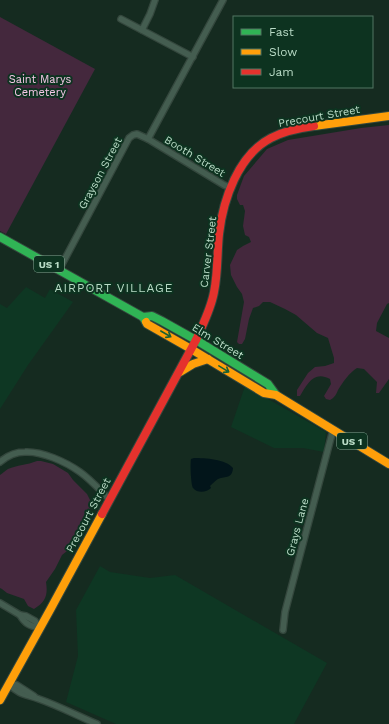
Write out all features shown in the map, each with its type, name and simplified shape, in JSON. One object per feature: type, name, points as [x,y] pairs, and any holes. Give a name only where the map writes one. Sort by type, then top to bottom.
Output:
[{"type":"main road","name":"Precourt Street","points":[[231,188],[239,170],[248,157],[260,145],[284,132],[389,116]]},
{"type":"main road","name":"Carver Street","points":[[196,340],[207,315],[214,292],[217,277],[219,235],[225,205],[231,188]]},
{"type":"main road","name":"Elm Street","points":[[0,237],[143,317],[147,324],[264,393],[276,395],[389,464]]},
{"type":"main road","name":"Elm Street","points":[[143,317],[152,316],[196,340],[268,384],[276,395]]},
{"type":"main road","name":"Precourt Street","points":[[0,700],[196,340]]},
{"type":"main road","points":[[178,374],[192,363],[199,360],[208,359]]},
{"type":"street","points":[[142,30],[155,0]]},
{"type":"street","points":[[148,139],[223,0]]},
{"type":"street","points":[[121,19],[193,57]]},
{"type":"street","name":"Grayson Street","points":[[59,270],[130,138],[137,134],[148,139]]},
{"type":"street","name":"Booth Street","points":[[148,139],[231,188]]},
{"type":"street","name":"Grays Lane","points":[[283,630],[289,595],[333,430]]},
{"type":"street","points":[[0,462],[11,455],[24,452],[31,452],[62,461],[81,472],[109,499]]},
{"type":"street","points":[[0,603],[20,615],[24,621],[32,627],[40,628]]},
{"type":"street","points":[[9,684],[15,691],[39,699],[96,724]]},
{"type":"shaded area","points":[[26,287],[45,298],[50,289],[73,302],[28,365],[0,409],[0,304],[7,308]]},
{"type":"shaded area","points":[[245,386],[326,432],[324,452],[303,448],[274,448],[231,427]]},
{"type":"shaded area","points":[[204,458],[226,463],[233,468],[232,472],[230,476],[218,479],[210,486],[211,488],[202,492],[197,491],[192,486],[191,479],[191,459]]},
{"type":"shaded area","points":[[100,566],[110,572],[150,578],[175,575],[327,663],[294,724],[116,724],[66,702],[78,656],[76,610]]},
{"type":"green space","name":"Saint Marys Cemetery","points":[[0,17],[95,69],[6,234],[0,231]]},
{"type":"green space","points":[[389,125],[389,303],[387,304],[377,323],[376,331],[389,338],[389,379],[379,393],[376,393],[377,382],[364,369],[357,368],[351,372],[335,396],[330,400],[326,399],[324,396],[331,384],[330,379],[320,376],[315,377],[308,383],[300,396],[297,396],[297,390],[308,373],[315,367],[334,363],[334,358],[328,338],[317,333],[296,315],[270,302],[263,302],[259,306],[253,308],[245,339],[242,344],[237,342],[244,302],[242,294],[231,275],[230,265],[237,250],[251,242],[249,237],[245,235],[243,226],[245,211],[243,205],[240,205],[237,199],[237,195],[244,176],[267,149],[288,140]]},
{"type":"green space","points":[[37,461],[53,464],[68,473],[87,494],[91,502],[89,517],[79,531],[72,547],[62,555],[46,582],[47,591],[44,601],[34,609],[28,606],[24,599],[7,593],[0,588],[0,475],[8,469]]},
{"type":"traffic: fast","points":[[0,237],[143,317],[146,322]]},
{"type":"traffic: fast","points":[[143,317],[152,316],[196,340],[268,384],[276,395]]},
{"type":"traffic: slow","points":[[314,126],[389,116]]},
{"type":"traffic: slow","points":[[146,322],[264,393],[276,395],[389,464]]},
{"type":"traffic: slow","points":[[180,372],[193,364],[208,359]]},
{"type":"traffic: slow","points":[[0,700],[102,514]]},
{"type":"traffic: jam","points":[[196,340],[213,298],[219,234],[224,207],[234,180],[241,167],[259,146],[271,138],[281,133],[314,126]]},
{"type":"traffic: jam","points":[[102,514],[196,340]]},
{"type":"district","name":"AIRPORT VILLAGE","points":[[114,288]]}]
